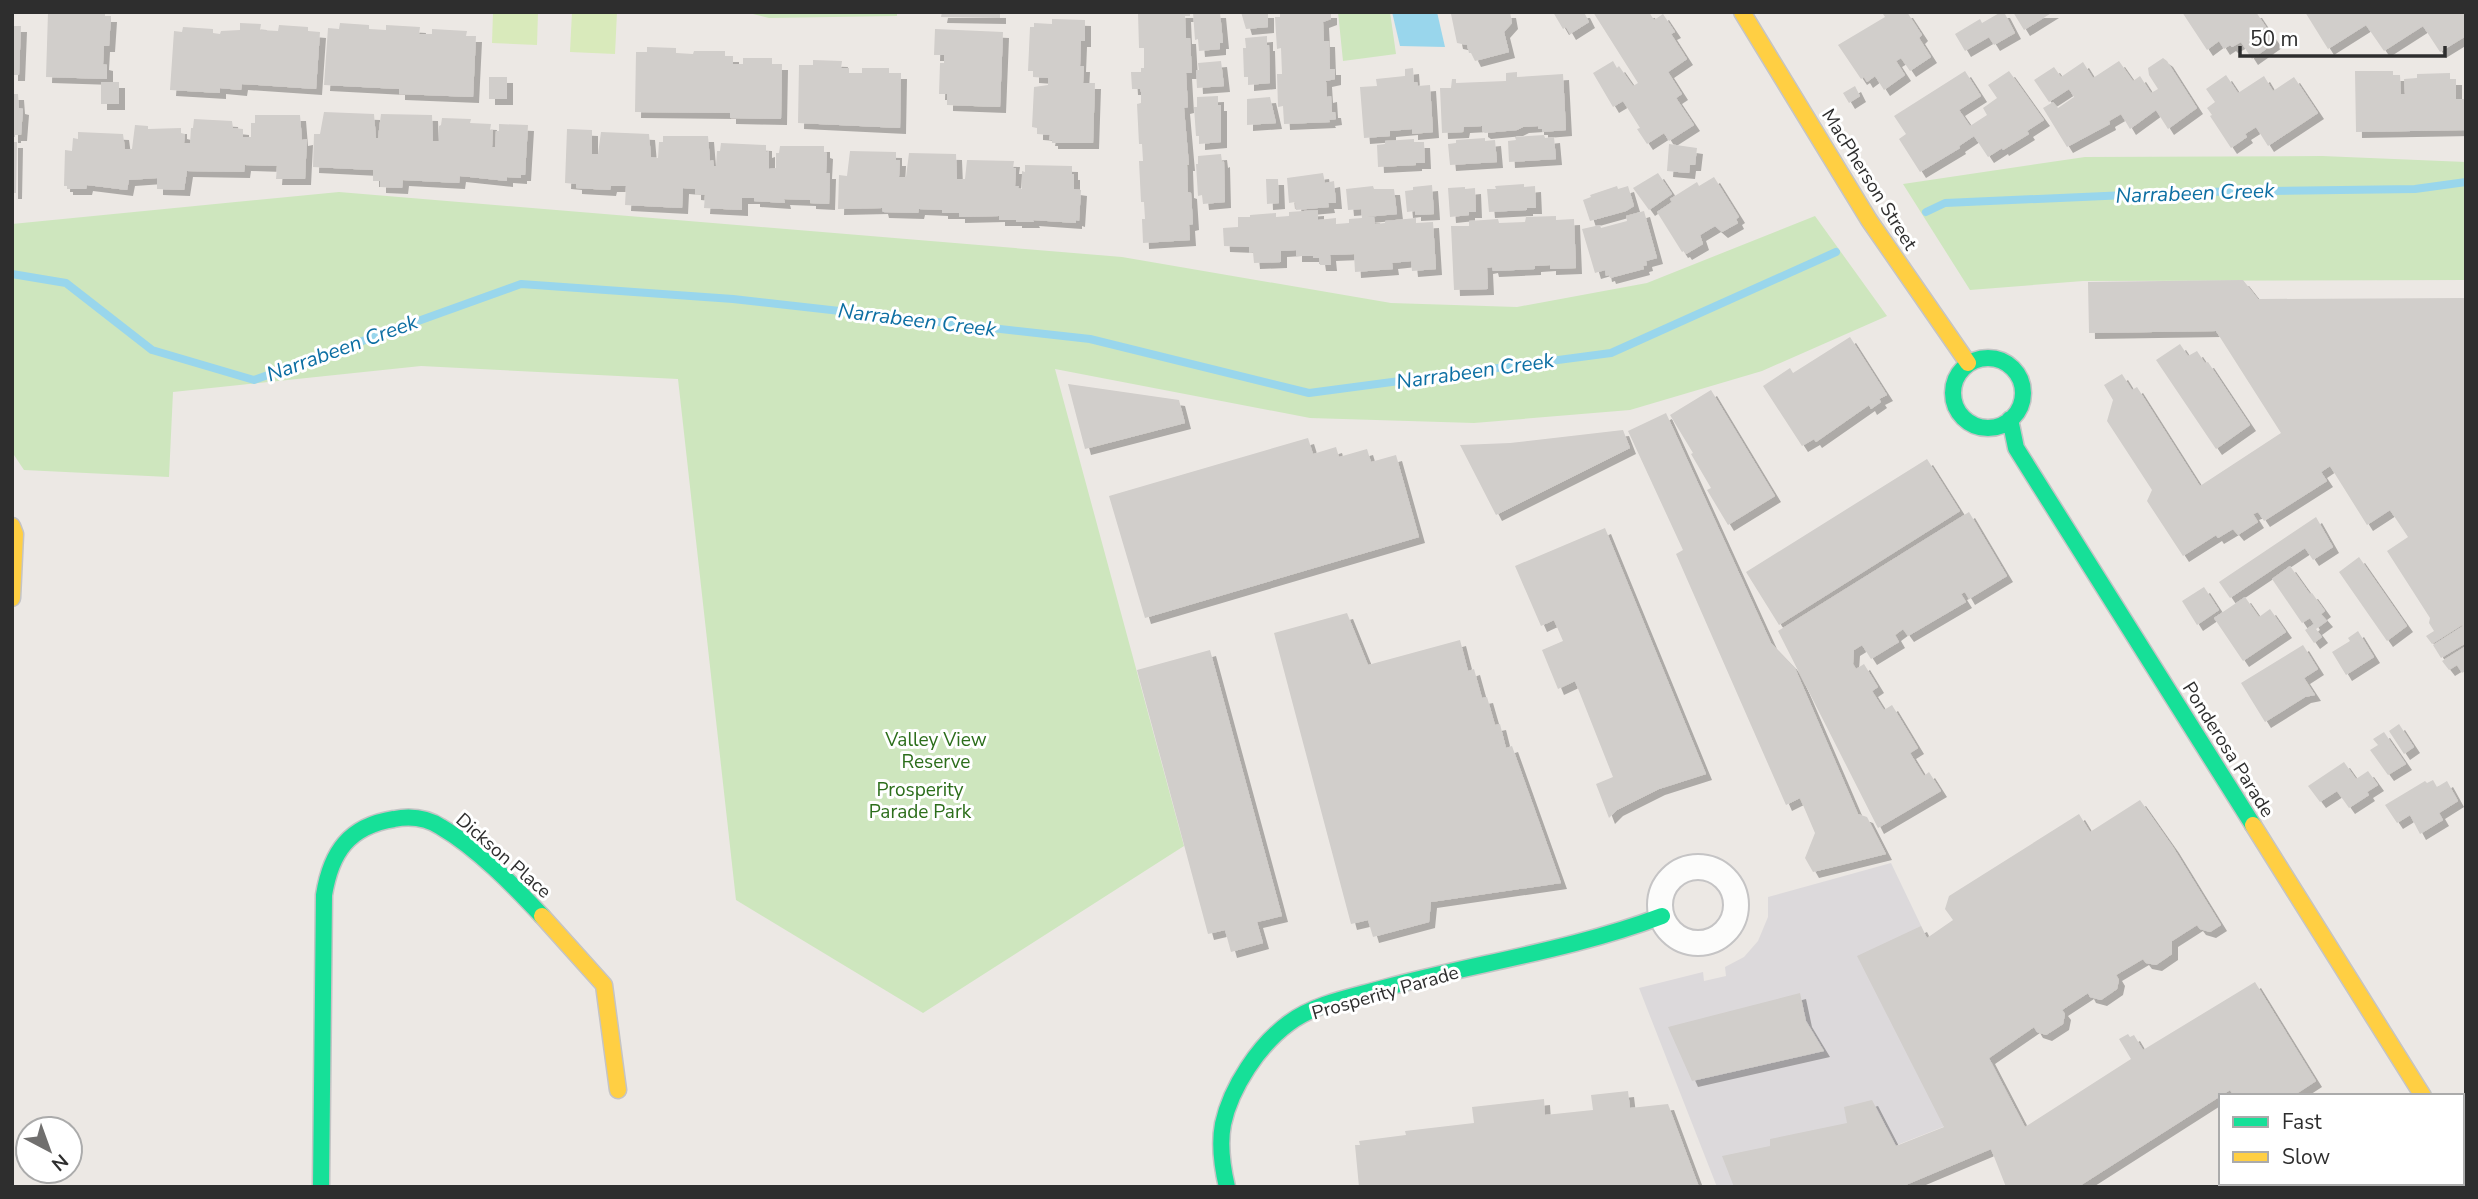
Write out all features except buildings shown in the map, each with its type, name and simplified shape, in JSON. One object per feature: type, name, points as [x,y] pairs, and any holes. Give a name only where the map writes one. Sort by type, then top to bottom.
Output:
[{"type":"street","name":"MacPherson Street","points":[[1742,12],[1906,277],[1953,337],[1968,363]]},
{"type":"street","points":[[1992,358],[2003,361],[2020,377],[2022,400],[2010,419],[1990,428],[1968,422],[1959,414],[1954,404],[1954,382],[1968,363],[1992,358]]},
{"type":"street","name":"Ponderosa Parade","points":[[2010,419],[2016,448],[2022,458],[2422,1094]]},
{"type":"street","points":[[12,526],[15,534],[12,598]]},
{"type":"street","name":"Dickson Place","points":[[321,1187],[324,895],[328,872],[334,858],[358,831],[374,822],[406,817],[440,826],[472,850],[525,898],[587,964],[604,985],[618,1090]]},
{"type":"street","name":"Prosperity Parade","points":[[1227,1187],[1220,1159],[1223,1124],[1232,1097],[1266,1044],[1291,1022],[1322,1006],[1396,985],[1621,932],[1662,916]]},
{"type":"shaded area","points":[[1891,863],[2011,1100],[1791,1187],[1717,1187],[1639,988],[1703,972],[1704,981],[1726,976],[1725,967],[1744,957],[1758,941],[1768,917],[1768,897]]},
{"type":"green space","points":[[493,12],[538,12],[537,45],[492,43]]},
{"type":"green space","points":[[572,12],[617,12],[615,54],[570,52]]},
{"type":"green space","points":[[745,12],[897,12],[897,16],[769,18]]},
{"type":"green space","points":[[1338,12],[1390,12],[1396,54],[1343,61]]},
{"type":"green space","points":[[2322,156],[2466,162],[2466,280],[2083,281],[1970,290],[1903,184],[2085,157]]},
{"type":"green space","name":"Valley View Reserve","points":[[339,192],[1122,257],[1391,303],[1517,307],[1647,283],[1815,216],[1887,316],[1762,371],[1630,410],[1474,423],[1310,418],[1055,369],[1184,846],[923,1013],[736,900],[678,379],[421,366],[173,392],[169,477],[24,470],[12,452],[12,224]]},
{"type":"water","points":[[1392,12],[1437,12],[1445,47],[1400,46]]},
{"type":"waterway","name":"Narrabeen Creek","points":[[1926,212],[1945,203],[2194,192],[2415,189],[2466,182]]},
{"type":"waterway","name":"Narrabeen Creek","points":[[12,274],[66,283],[152,350],[254,380],[521,284],[733,299],[1090,339],[1309,393],[1611,353],[1836,252]]},
{"type":"traffic: fast","points":[[1988,358],[2013,368],[2023,393],[2013,418],[1988,428],[1963,418],[1953,393],[1963,368],[1988,358]]},
{"type":"traffic: fast","points":[[2010,419],[2016,448],[2253,825]]},
{"type":"traffic: fast","points":[[321,1187],[324,895],[332,866],[345,844],[354,835],[378,823],[406,818],[430,822],[455,836],[481,856],[542,916]]},
{"type":"traffic: fast","points":[[1227,1187],[1221,1140],[1232,1096],[1267,1043],[1300,1016],[1347,998],[1594,938],[1662,916]]},
{"type":"traffic: slow","points":[[1742,12],[1869,220],[1968,363]]},
{"type":"traffic: slow","points":[[12,526],[15,534],[12,598]]},
{"type":"traffic: slow","points":[[2253,825],[2422,1094]]},
{"type":"traffic: slow","points":[[542,916],[604,985],[618,1090]]},
{"type":"park label","name":"Prosperity Parade Park","points":[[920,800]]}]
